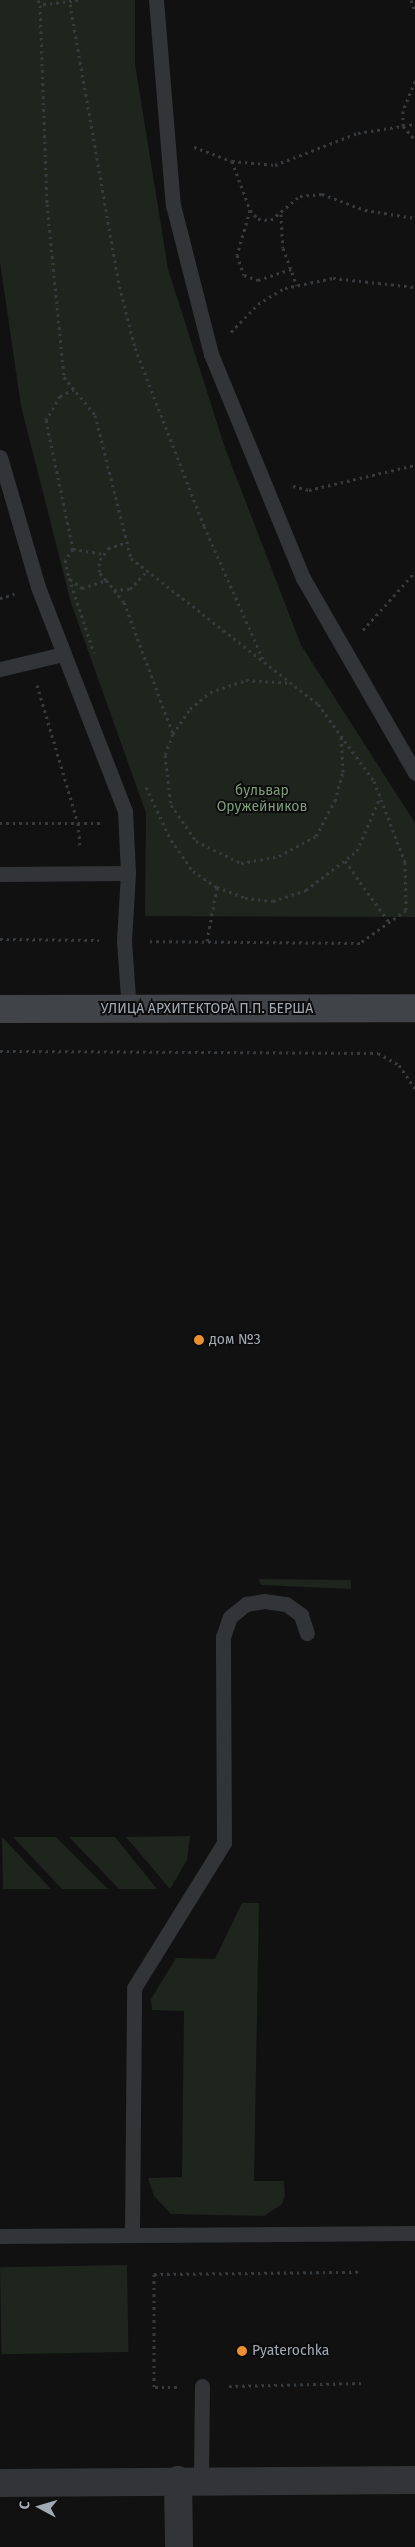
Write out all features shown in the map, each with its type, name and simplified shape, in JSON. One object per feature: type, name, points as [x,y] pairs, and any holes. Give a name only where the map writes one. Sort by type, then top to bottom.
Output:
[{"type":"street","name":"УЛИЦА АРХИТЕКТОРА П.П. БЕРША","points":[[0,1009],[415,1008]]},
{"type":"street","points":[[0,2483],[190,2480],[415,2480]]},
{"type":"street","points":[[179,2547],[190,2480]]},
{"type":"lane","points":[[156,0],[173,205],[210,354],[303,578],[411,759],[415,773]]},
{"type":"lane","points":[[0,457],[38,587],[125,811],[128,873],[124,941],[129,1010]]},
{"type":"lane","points":[[0,669],[64,654]]},
{"type":"lane","points":[[0,874],[128,873]]},
{"type":"lane","points":[[132,2235],[134,1988],[224,1843],[223,1636],[230,1617],[246,1604],[264,1601],[286,1604],[301,1615],[307,1632]]},
{"type":"lane","points":[[0,2236],[415,2233]]},
{"type":"lane","points":[[190,2480],[202,2386]]},
{"type":"path","points":[[0,939],[360,943],[406,910],[405,862],[380,797],[341,735],[318,704],[131,558],[94,414],[64,377],[47,204],[40,5],[38,0]]},
{"type":"path","points":[[40,5],[70,4],[78,0]]},
{"type":"path","points":[[411,0],[415,12]]},
{"type":"path","points":[[70,4],[118,280],[135,348],[204,526],[264,661]]},
{"type":"path","points":[[415,81],[403,111],[403,126],[415,140]]},
{"type":"path","points":[[167,138],[232,161],[275,165],[358,133],[415,124]]},
{"type":"path","points":[[232,161],[250,210],[258,219],[271,220],[300,196],[322,194],[366,210],[415,218]]},
{"type":"path","points":[[250,210],[238,255],[244,275],[258,280],[291,270]]},
{"type":"path","points":[[281,213],[282,248],[297,286]]},
{"type":"path","points":[[210,354],[258,304],[297,286],[333,278],[415,287]]},
{"type":"path","points":[[74,390],[60,396],[46,420],[73,549],[65,560],[68,578],[96,658]]},
{"type":"path","points":[[261,477],[309,490],[415,465]]},
{"type":"path","points":[[126,542],[108,548],[103,554],[99,572],[124,602],[173,734]]},
{"type":"path","points":[[73,549],[103,554]]},
{"type":"path","points":[[114,590],[130,589],[147,571]]},
{"type":"path","points":[[345,651],[415,572]]},
{"type":"path","points":[[0,598],[68,578]]},
{"type":"path","points":[[68,578],[82,588],[106,580]]},
{"type":"path","points":[[31,662],[78,823],[82,874]]},
{"type":"path","points":[[292,683],[246,680],[210,692],[190,709],[173,734],[165,755],[172,805],[196,841],[241,863],[279,856],[316,836],[335,801],[343,772],[341,735]]},
{"type":"path","points":[[143,780],[171,840],[193,871],[216,887],[245,898],[273,901],[306,890],[356,851],[380,797]]},
{"type":"path","points":[[0,823],[125,823]]},
{"type":"path","points":[[345,861],[389,922]]},
{"type":"path","points":[[207,941],[216,887]]},
{"type":"path","points":[[0,1051],[378,1053],[399,1065],[415,1089]]},
{"type":"path","points":[[362,2272],[154,2274],[154,2387],[363,2383]]},
{"type":"green space","name":"бульвар Оружейников","points":[[0,0],[135,0],[135,64],[168,269],[225,448],[301,645],[415,823],[415,917],[145,916],[146,813],[71,603],[21,406],[0,262]]},
{"type":"green space","points":[[258,1579],[351,1580],[351,1589],[261,1585]]},
{"type":"green space","points":[[190,1836],[187,1860],[170,1889],[126,1837]]},
{"type":"green space","points":[[2,1837],[51,1889],[3,1889]]},
{"type":"green space","points":[[13,1837],[56,1837],[108,1889],[62,1889]]},
{"type":"green space","points":[[69,1837],[115,1837],[157,1889],[119,1889]]},
{"type":"green space","points":[[242,1903],[259,1903],[254,2181],[284,2181],[285,2195],[282,2204],[264,2216],[171,2214],[154,2196],[148,2178],[182,2177],[184,2011],[152,2010],[151,1999],[176,1958],[215,1959]]},
{"type":"green space","points":[[127,2265],[129,2352],[2,2354],[0,2267]]},
{"type":"place","name":"дом №3","points":[[199,1340]]},
{"type":"place","name":"Pyaterochka","points":[[242,2351]]}]
